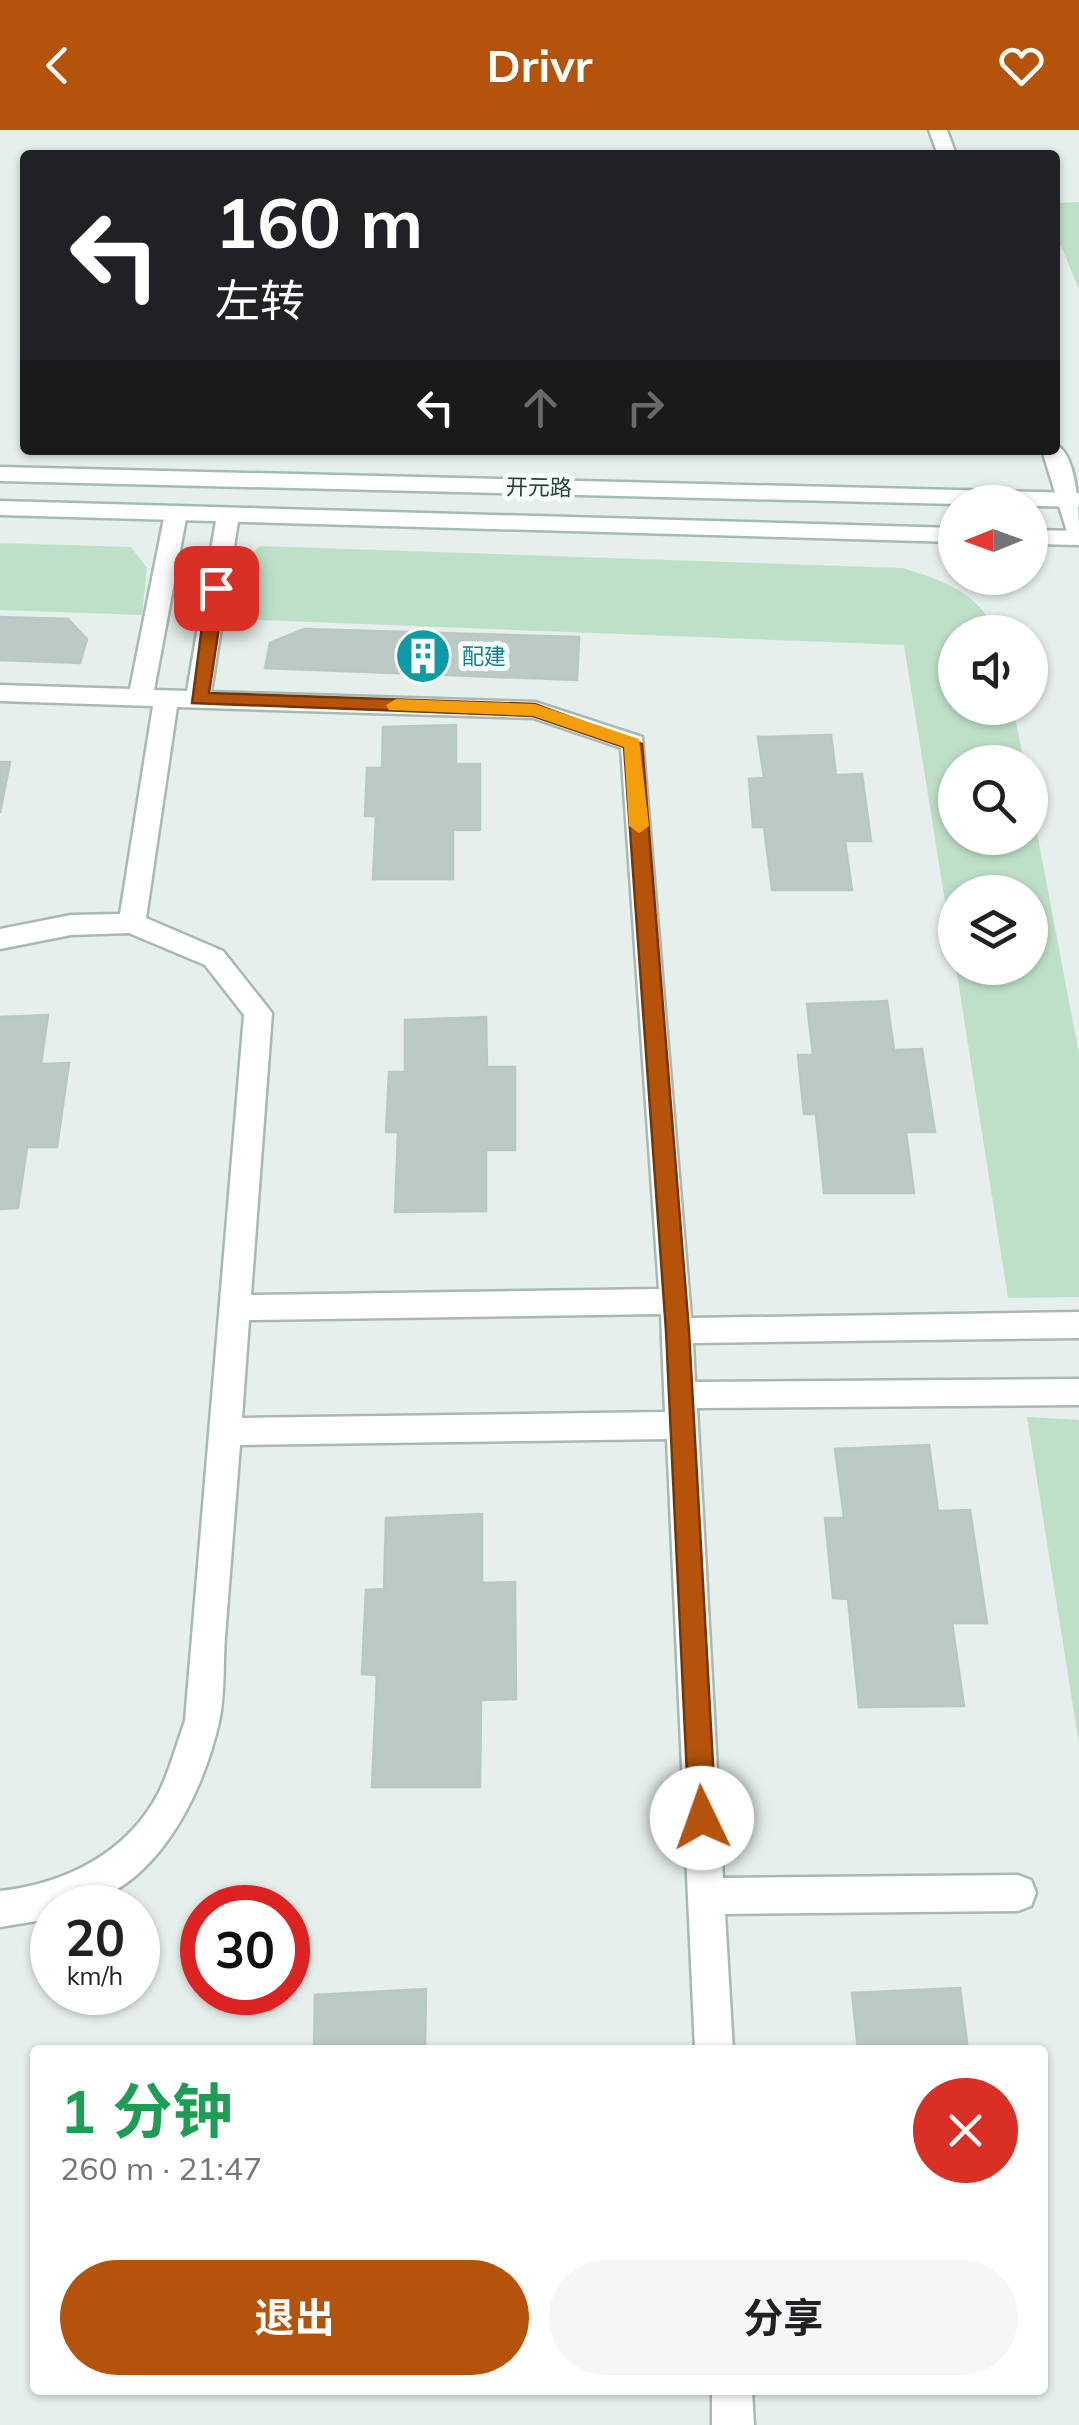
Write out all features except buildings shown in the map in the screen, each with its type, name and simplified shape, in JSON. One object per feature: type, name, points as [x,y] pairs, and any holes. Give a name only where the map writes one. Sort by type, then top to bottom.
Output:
[{"type":"street","points":[[1048,537],[1079,537],[1075,500],[1055,455]]},
{"type":"street","name":"开元路","points":[[0,474],[1075,500]]},
{"type":"street","name":"开元路","points":[[0,508],[938,534]]},
{"type":"street","points":[[132,923],[153,698],[176,513]]},
{"type":"street","points":[[198,699],[228,515]]},
{"type":"street","points":[[0,693],[535,710],[633,744],[682,1410],[714,2045]]},
{"type":"street","points":[[0,939],[71,925],[132,923],[214,958],[258,1013],[202,1721],[168,1810],[140,1847],[89,1884],[30,1908],[0,1909]]},
{"type":"street","points":[[236,1308],[1079,1325]]},
{"type":"street","points":[[227,1432],[1079,1392]]},
{"type":"street","points":[[706,1896],[1018,1893]]},
{"type":"street","points":[[732,2395],[734,2425]]},
{"type":"green space","points":[[1079,202],[1079,289],[1060,244],[1060,203]]},
{"type":"green space","points":[[0,543],[131,547],[147,568],[142,615],[0,610]]},
{"type":"green space","points":[[261,546],[902,568],[938,581],[938,595],[966,595],[986,615],[938,615],[938,725],[1016,725],[1021,745],[938,745],[938,855],[1041,855],[1045,875],[941,875],[904,645],[233,619],[245,557]]},
{"type":"green space","points":[[1048,891],[1079,1054],[1079,1297],[1008,1298],[959,985],[1048,985]]},
{"type":"green space","points":[[1027,1417],[1079,1420],[1079,1744]]},
{"type":"slow traffic","points":[[396,705],[535,710],[582,723],[633,744],[639,826]]},
{"type":"place","name":"配建","points":[[423,656]]},
{"type":"route","points":[[216,588],[198,699],[535,710],[582,723],[633,744],[677,1331],[702,1818]]}]
